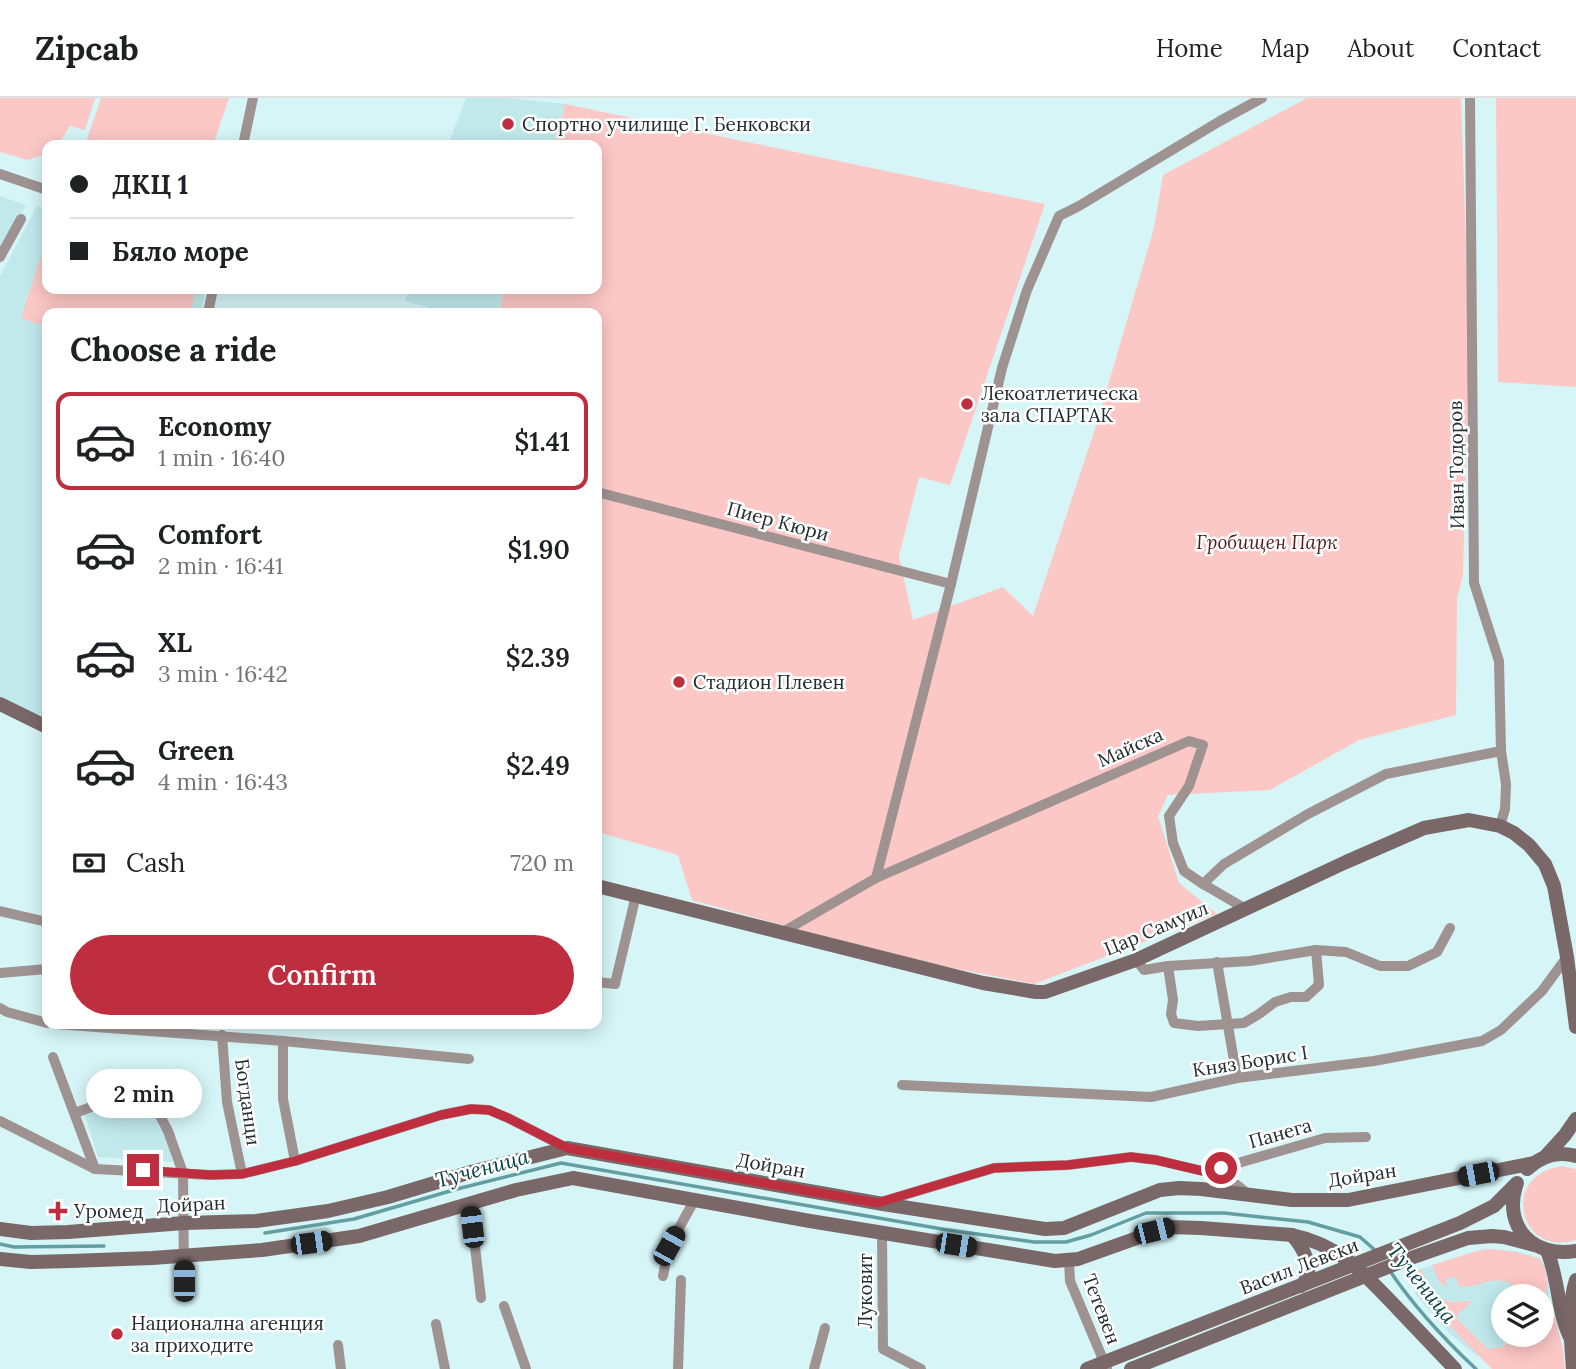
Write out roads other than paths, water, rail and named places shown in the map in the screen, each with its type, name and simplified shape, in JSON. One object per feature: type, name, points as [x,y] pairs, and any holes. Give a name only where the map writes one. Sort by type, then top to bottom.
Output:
[{"type":"main road","points":[[0,704],[42,725]]},
{"type":"main road","name":"Цар Самуил","points":[[602,887],[983,983],[1045,992],[1136,960],[1424,828],[1469,820],[1500,826],[1514,833],[1529,845],[1545,864],[1554,886],[1576,1027]]},
{"type":"main road","name":"Васил Левски","points":[[1087,1369],[1105,1366],[1354,1265],[1379,1263],[1404,1253],[1482,1213],[1502,1199],[1524,1171],[1566,1135],[1576,1119]]},
{"type":"main road","name":"Дойран","points":[[0,1229],[31,1234],[68,1232],[184,1223],[256,1221],[328,1211],[567,1148],[877,1203],[1045,1229],[1064,1228],[1160,1190],[1201,1189],[1292,1200],[1348,1200],[1557,1154],[1576,1156]]},
{"type":"main road","points":[[0,1259],[71,1262],[262,1250],[359,1236],[516,1190],[573,1178],[694,1201],[1055,1261],[1069,1261],[1168,1227],[1292,1235],[1319,1242],[1354,1265],[1455,1369]]},
{"type":"main road","points":[[1517,1183],[1513,1203],[1516,1224],[1524,1236],[1541,1248],[1553,1264],[1563,1323],[1570,1337]]},
{"type":"main road","points":[[1292,1235],[1302,1246],[1307,1262],[1307,1278],[1301,1286]]},
{"type":"main road","name":"Васил Левски","points":[[1404,1253],[1480,1236],[1504,1237],[1562,1254],[1576,1251]]},
{"type":"main road","name":"Васил Левски","points":[[1131,1369],[1366,1276],[1379,1263]]},
{"type":"main road","points":[[1573,1369],[1570,1337],[1576,1280]]},
{"type":"street","points":[[244,140],[253,98]]},
{"type":"street","points":[[876,878],[951,584],[1002,368],[1027,290],[1059,216],[1262,98]]},
{"type":"street","name":"Иван Тодоров","points":[[1470,98],[1474,583],[1499,661],[1501,751],[1506,784],[1505,809],[1500,826]]},
{"type":"street","points":[[0,174],[42,188]]},
{"type":"street","points":[[0,257],[21,219]]},
{"type":"street","name":"Пиер Кюри","points":[[602,493],[951,584]]},
{"type":"street","name":"Майска","points":[[780,933],[876,878],[1189,741],[1203,745],[1189,786],[1168,816],[1173,843],[1184,871],[1203,884]]},
{"type":"street","points":[[1246,909],[1203,884],[1224,864],[1248,849],[1308,814],[1386,774],[1501,751]]},
{"type":"street","points":[[602,983],[615,984],[636,895]]},
{"type":"street","points":[[0,911],[42,921]]},
{"type":"street","points":[[1136,960],[1144,970],[1250,961],[1316,950],[1346,952],[1380,966],[1408,966],[1437,952],[1450,928]]},
{"type":"street","points":[[1168,966],[1174,1023],[1198,1026],[1244,1023],[1275,1002],[1292,997],[1306,997],[1320,985],[1316,950]]},
{"type":"street","name":"Княз Борис I","points":[[902,1084],[1151,1097],[1237,1078],[1374,1060],[1482,1041],[1501,1030],[1542,991],[1567,957]]},
{"type":"street","points":[[1217,962],[1237,1078]]},
{"type":"street","points":[[0,973],[42,969]]},
{"type":"street","points":[[0,1008],[42,1022]]},
{"type":"street","points":[[131,1029],[469,1059]]},
{"type":"street","name":"Богданци","points":[[222,1035],[228,1102],[242,1174]]},
{"type":"street","points":[[283,1041],[284,1099],[295,1161]]},
{"type":"street","points":[[53,1057],[95,1169]]},
{"type":"street","points":[[75,1113],[145,1087],[168,1131],[183,1173],[184,1281]]},
{"type":"street","points":[[0,1121],[95,1169],[211,1175],[242,1174],[295,1161],[441,1115],[471,1109],[489,1110],[567,1148]]},
{"type":"street","name":"Панега","points":[[877,1203],[994,1168],[1068,1165],[1131,1157],[1207,1172],[1325,1138],[1366,1138]]},
{"type":"street","points":[[1207,1172],[1232,1180],[1248,1196]]},
{"type":"street","points":[[663,1276],[669,1246],[694,1201]]},
{"type":"street","points":[[470,1204],[481,1298]]},
{"type":"street","name":"Луковит","points":[[882,1232],[883,1349],[921,1369]]},
{"type":"street","name":"Тетевен","points":[[1069,1261],[1070,1281],[1105,1366]]},
{"type":"street","points":[[678,1369],[681,1280]]},
{"type":"street","points":[[504,1306],[526,1369]]},
{"type":"street","points":[[436,1324],[445,1369]]},
{"type":"street","points":[[814,1369],[825,1328]]},
{"type":"street","points":[[338,1345],[341,1369]]},
{"type":"waterway","name":"Тученица","points":[[265,1233],[354,1219],[561,1163],[942,1229],[1034,1242],[1066,1242],[1146,1213],[1224,1213],[1308,1222],[1360,1237],[1376,1251]]},
{"type":"waterway","name":"Тученица","points":[[0,1244],[14,1247],[104,1246]]},
{"type":"waterway","name":"Тученица","points":[[1390,1271],[1430,1323],[1476,1369]]},
{"type":"place","name":"Спортно училище Г. Бенковски","points":[[508,124]]},
{"type":"place","name":"Лекоатлетическа зала СПАРТАК","points":[[967,404]]},
{"type":"place","name":"Стадион Плевен","points":[[679,682]]},
{"type":"place","name":"Уромед","points":[[58,1211]]},
{"type":"place","name":"Национална агенция за приходите","points":[[117,1334]]},
{"type":"park label","name":"Гробищен Парк","points":[[1267,542]]}]
